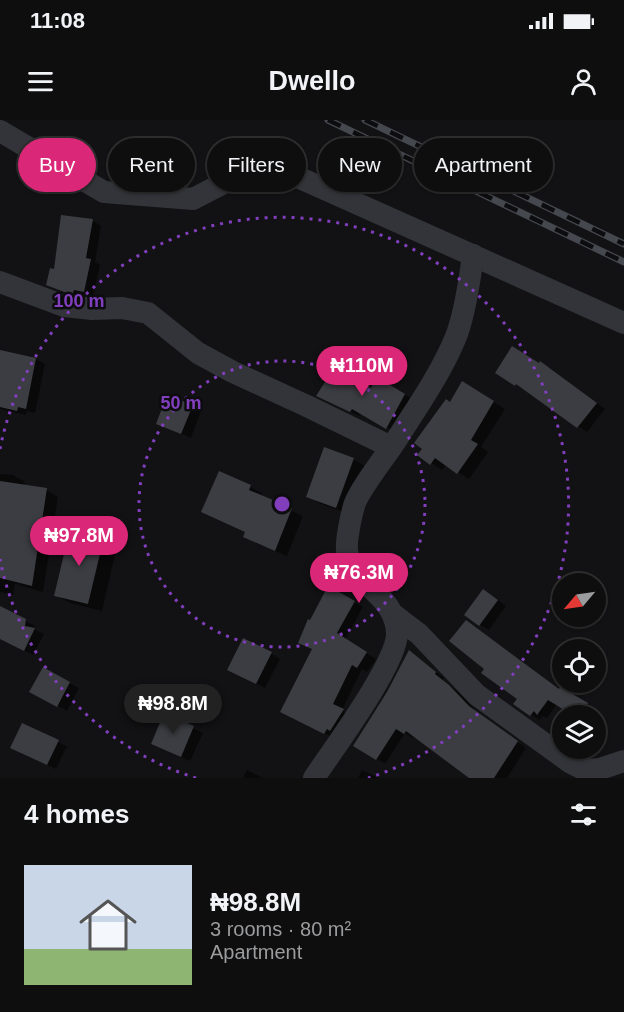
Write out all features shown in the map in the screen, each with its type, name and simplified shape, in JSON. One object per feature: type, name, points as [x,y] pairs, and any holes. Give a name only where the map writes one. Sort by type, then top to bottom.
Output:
[{"type":"street","points":[[0,131],[104,192],[193,199],[264,162],[624,323]]},
{"type":"street","points":[[473,255],[456,337],[440,372],[354,504],[347,549],[350,562],[358,576],[378,593],[394,615],[419,634],[477,695],[571,763],[585,770],[600,769],[624,761]]},
{"type":"street","points":[[0,282],[64,306],[92,309],[122,308],[148,313],[198,352],[233,372],[391,447]]},
{"type":"street","points":[[314,778],[371,693],[387,661],[397,636],[394,615]]},
{"type":"building","points":[[61,215],[93,219],[86,258],[91,259],[84,292],[74,290],[73,293],[67,293],[46,285],[50,268],[54,269]]},
{"type":"building","points":[[512,346],[539,363],[540,361],[597,403],[577,428],[516,384],[515,386],[495,373]]},
{"type":"building","points":[[0,350],[36,358],[26,409],[18,407],[17,411],[0,407]]},
{"type":"building","points":[[336,365],[371,388],[377,377],[405,394],[386,429],[352,409],[350,412],[316,396]]},
{"type":"building","points":[[462,381],[494,401],[471,440],[478,444],[457,474],[435,458],[430,465],[417,455],[422,449],[414,443],[446,399],[450,402]]},
{"type":"building","points":[[167,395],[193,405],[181,434],[156,424]]},
{"type":"building","points":[[324,447],[354,458],[336,508],[306,497]]},
{"type":"building","points":[[219,471],[251,485],[249,490],[292,508],[275,551],[243,537],[245,532],[201,512]]},
{"type":"building","points":[[0,481],[47,488],[32,586],[0,578]]},
{"type":"building","points":[[70,529],[104,537],[88,604],[54,596]]},
{"type":"building","points":[[328,586],[355,601],[337,633],[367,652],[357,668],[352,665],[333,704],[344,709],[330,731],[327,729],[324,734],[280,712],[312,649],[298,643],[308,619],[310,620]]},
{"type":"building","points":[[483,589],[498,600],[479,626],[464,615]]},
{"type":"building","points":[[0,606],[26,619],[25,626],[35,628],[24,651],[0,639]]},
{"type":"building","points":[[466,620],[552,684],[552,693],[570,693],[588,703],[587,705],[556,705],[548,700],[537,715],[534,711],[530,716],[513,704],[517,699],[481,673],[484,669],[449,641]]},
{"type":"building","points":[[243,638],[272,652],[256,684],[227,670]]},
{"type":"building","points":[[409,650],[436,672],[435,674],[469,706],[518,741],[494,778],[469,778],[406,731],[404,734],[396,729],[376,760],[353,746],[387,692]]},
{"type":"building","points":[[43,667],[70,682],[57,707],[29,692]]},
{"type":"building","points":[[164,713],[194,726],[181,757],[151,744]]},
{"type":"building","points":[[22,723],[59,740],[47,765],[10,748]]},
{"type":"railway","points":[[328,120],[624,262]]},
{"type":"railway","points":[[365,120],[624,244]]}]
